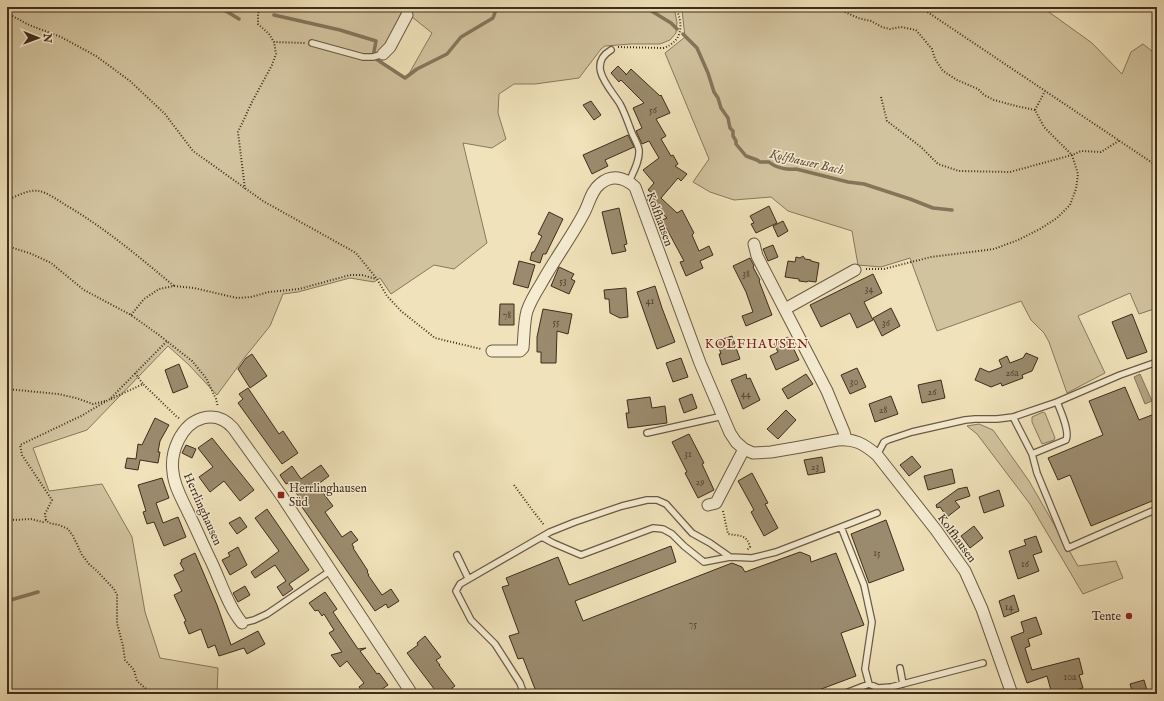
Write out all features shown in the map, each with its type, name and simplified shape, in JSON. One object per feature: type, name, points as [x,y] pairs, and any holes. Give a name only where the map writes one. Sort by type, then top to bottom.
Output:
[{"type":"street","points":[[383,54],[392,43],[407,12]]},
{"type":"street","points":[[492,352],[520,352],[523,348],[526,312],[550,267],[582,217],[598,184],[608,178],[618,177],[629,182]]},
{"type":"street","name":"Kolfhausen","points":[[629,182],[635,187],[700,363],[730,433],[736,442],[744,449],[753,453],[771,452],[846,439],[866,446],[877,455],[936,530],[965,571],[982,609],[1012,694]]},
{"type":"street","points":[[754,244],[757,256],[827,391],[846,439]]},
{"type":"street","points":[[785,309],[855,270]]},
{"type":"street","points":[[191,424],[196,420],[208,417],[221,419],[227,422],[232,428],[281,495],[412,694]]},
{"type":"street","name":"Herrlinghausen","points":[[191,424],[175,448],[172,467],[174,480],[235,615],[242,623]]},
{"type":"street","points":[[712,504],[744,449]]},
{"type":"lane","points":[[312,43],[363,57],[373,57],[383,54]]},
{"type":"lane","points":[[611,50],[602,58],[600,68],[605,83],[620,105],[639,151],[636,167],[629,182]]},
{"type":"lane","points":[[877,455],[884,442],[912,432],[965,420],[1013,417],[1058,402],[1120,375],[1157,362]]},
{"type":"lane","points":[[1032,454],[1066,440],[1068,437],[1058,402]]},
{"type":"lane","points":[[647,433],[723,416]]},
{"type":"lane","points":[[1013,417],[1032,454],[1036,473],[1068,548],[1157,510]]},
{"type":"lane","points":[[524,694],[520,683],[494,644],[471,620],[456,591],[460,584],[468,578],[550,532],[622,506],[647,500],[657,500],[666,504],[692,533],[730,557]]},
{"type":"lane","points":[[542,537],[581,554],[654,528],[663,529],[672,534],[704,562],[730,557],[752,558],[776,552],[877,513]]},
{"type":"lane","points":[[841,527],[864,585],[872,622],[865,669],[870,684],[878,688],[903,684],[983,662]]},
{"type":"lane","points":[[457,555],[468,578]]},
{"type":"lane","name":"Herrlinghausen","points":[[242,623],[254,620],[267,614],[330,571]]},
{"type":"lane","points":[[900,668],[903,684]]},
{"type":"lane","points":[[843,694],[870,684]]},
{"type":"path","points":[[245,189],[238,132],[272,65],[276,54],[274,42],[269,34],[258,24],[258,13],[262,7]]},
{"type":"path","points":[[611,50],[618,47],[663,48],[670,46],[679,36],[680,26],[678,13],[675,7]]},
{"type":"path","points":[[834,7],[858,18],[871,21],[882,27],[890,29],[901,27],[916,30],[932,49],[935,59],[943,71],[957,80],[978,89],[984,95],[994,100],[1035,110],[1044,126],[1072,155],[1078,174],[1076,189],[1070,205],[1057,218],[1040,229],[1018,240],[994,249],[931,257],[884,269],[855,270]]},
{"type":"path","points":[[920,7],[1157,166]]},
{"type":"path","points":[[7,13],[30,25],[61,37],[96,56],[130,81],[164,114],[193,151],[263,201],[356,253],[377,279],[387,296],[401,311],[435,338],[492,352]]},
{"type":"path","points":[[274,42],[312,43]]},
{"type":"path","points":[[1035,110],[1044,91]]},
{"type":"path","points":[[881,96],[887,121],[921,147],[938,164],[959,171],[1010,172],[1072,155],[1081,151],[1101,152],[1120,140]]},
{"type":"path","points":[[7,200],[26,192],[40,191],[56,199],[80,213],[116,238],[174,286]]},
{"type":"path","points":[[7,246],[32,254],[50,263],[84,290],[130,315],[192,361],[206,378],[216,399],[221,419]]},
{"type":"path","points":[[130,315],[144,299],[159,289],[174,286],[194,288],[236,298],[251,297],[268,292],[299,289],[350,275],[362,275],[377,279]]},
{"type":"path","points":[[7,389],[58,394],[93,404],[110,399],[167,341]]},
{"type":"path","points":[[135,373],[143,384],[176,416],[191,424]]},
{"type":"path","points":[[143,384],[110,399],[81,416],[20,445],[22,455],[52,500],[45,514],[46,520],[49,523],[68,529],[85,559],[114,589],[117,595],[117,623],[125,660],[134,670],[137,681],[152,694]]},
{"type":"path","points":[[514,485],[550,532]]},
{"type":"path","points":[[712,504],[722,509],[728,534],[744,537],[748,541],[750,547]]},
{"type":"path","points":[[7,519],[31,519],[43,522],[46,520]]},
{"type":"shaded area","points":[[7,7],[1042,7],[1092,43],[1122,74],[1131,52],[1143,44],[1157,55],[1157,308],[1139,314],[1130,293],[1078,316],[1105,373],[1067,393],[1049,342],[1044,333],[1031,320],[1021,301],[937,331],[910,258],[881,267],[858,265],[852,231],[788,211],[771,197],[734,200],[710,192],[693,182],[709,159],[665,53],[685,37],[682,10],[674,8],[677,22],[676,33],[670,40],[660,44],[605,46],[601,49],[579,78],[535,84],[514,84],[499,94],[498,113],[506,139],[492,148],[463,143],[487,243],[454,269],[434,265],[391,294],[380,278],[374,282],[350,278],[298,292],[283,294],[270,326],[217,395],[189,365],[168,346],[87,430],[33,448],[49,491],[102,484],[132,537],[145,612],[160,658],[218,668],[217,694],[7,694]],"holes":[[[401,13],[412,17],[432,33],[406,79],[381,63]]]},
{"type":"shaded area","points":[[1140,374],[1152,401],[1145,404],[1134,377]]},
{"type":"shaded area","points":[[1043,412],[1045,413],[1055,438],[1054,440],[1042,444],[1032,422],[1032,417]]},
{"type":"shaded area","points":[[979,424],[993,430],[1029,481],[1078,566],[1116,561],[1123,578],[1083,594],[1030,504],[977,434],[967,426]]},
{"type":"building","points":[[618,66],[626,75],[631,69],[660,96],[661,95],[670,113],[656,119],[666,136],[661,139],[671,156],[673,155],[678,164],[675,166],[687,174],[681,181],[678,178],[661,198],[677,213],[682,210],[694,233],[692,235],[699,251],[709,246],[713,255],[700,261],[703,268],[686,276],[680,262],[684,261],[662,220],[667,218],[647,200],[653,194],[648,190],[654,183],[643,170],[659,158],[649,141],[642,144],[636,131],[642,128],[633,108],[644,103],[621,80],[619,82],[611,73]]},
{"type":"building","points":[[591,101],[601,115],[594,120],[583,105]]},
{"type":"building","points":[[628,135],[634,147],[605,160],[608,166],[592,174],[583,155]]},
{"type":"building","points":[[769,206],[777,223],[756,233],[751,224],[754,223],[750,216]]},
{"type":"building","points":[[619,208],[627,244],[624,245],[626,251],[612,254],[602,212]]},
{"type":"building","points":[[549,212],[563,219],[546,254],[543,254],[540,263],[530,260],[532,252],[534,252],[542,236],[538,234]]},
{"type":"building","points":[[783,221],[788,231],[778,237],[773,226]]},
{"type":"building","points":[[773,245],[778,257],[768,261],[763,249]]},
{"type":"building","points":[[803,256],[805,259],[819,263],[816,282],[799,281],[799,279],[785,277],[788,261],[795,262],[796,257],[800,258]]},
{"type":"building","points":[[750,258],[760,280],[759,281],[772,315],[746,326],[742,316],[753,312],[746,292],[733,266]]},
{"type":"building","points":[[519,261],[535,265],[528,288],[513,284]]},
{"type":"building","points":[[559,267],[574,274],[571,279],[575,281],[569,294],[551,286]]},
{"type":"building","points":[[873,274],[882,293],[864,302],[873,320],[857,328],[850,313],[821,327],[810,305]]},
{"type":"building","points":[[655,286],[675,342],[657,349],[637,292]]},
{"type":"building","points":[[626,288],[628,317],[620,318],[610,313],[609,299],[605,299],[604,290]]},
{"type":"building","points":[[500,304],[514,304],[514,325],[499,325]]},
{"type":"building","points":[[891,308],[900,326],[882,336],[873,318]]},
{"type":"building","points":[[543,309],[572,314],[568,334],[557,331],[556,363],[541,363],[541,352],[537,352],[537,337]]},
{"type":"building","points":[[1132,314],[1147,352],[1127,359],[1112,322]]},
{"type":"building","points":[[732,336],[740,359],[722,365],[719,354],[721,354],[717,341]]},
{"type":"building","points":[[788,337],[799,360],[776,370],[770,356],[778,352],[774,344]]},
{"type":"building","points":[[1026,353],[1038,358],[1032,371],[1022,375],[1023,378],[1002,386],[1001,383],[991,387],[975,380],[980,368],[989,372],[1002,367],[999,360],[1007,356],[1010,363],[1023,358]]},
{"type":"building","points":[[252,354],[267,376],[250,388],[238,369],[246,358]]},
{"type":"building","points":[[681,358],[688,377],[673,382],[666,363]]},
{"type":"building","points":[[179,364],[188,387],[173,393],[165,370]]},
{"type":"building","points":[[857,368],[866,387],[850,394],[841,375]]},
{"type":"building","points":[[746,374],[747,379],[750,378],[760,400],[743,409],[731,380]]},
{"type":"building","points":[[806,374],[813,384],[788,399],[782,389]]},
{"type":"building","points":[[941,380],[945,398],[922,403],[918,385]]},
{"type":"building","points":[[1125,387],[1139,420],[1157,413],[1157,499],[1091,526],[1070,475],[1058,480],[1048,458],[1103,435],[1089,401]]},
{"type":"building","points":[[248,388],[279,434],[283,431],[298,453],[282,464],[238,403],[243,399],[239,394]]},
{"type":"building","points":[[692,394],[697,408],[684,413],[679,399]]},
{"type":"building","points":[[891,396],[898,414],[875,422],[869,404]]},
{"type":"building","points":[[650,397],[652,408],[665,406],[667,423],[628,428],[626,413],[629,413],[627,400]]},
{"type":"building","points":[[786,410],[796,420],[778,439],[767,429]]},
{"type":"building","points":[[155,418],[169,425],[160,441],[158,463],[140,460],[138,470],[125,468],[127,458],[136,459],[138,444],[142,445]]},
{"type":"building","points":[[689,434],[704,463],[702,464],[714,490],[698,498],[685,473],[687,472],[672,442]]},
{"type":"building","points":[[212,438],[254,490],[240,501],[224,481],[210,492],[199,477],[213,467],[198,448]]},
{"type":"building","points":[[186,445],[196,449],[192,458],[182,453]]},
{"type":"building","points":[[912,456],[921,467],[909,476],[900,465]]},
{"type":"building","points":[[822,457],[825,472],[808,475],[804,460]]},
{"type":"building","points":[[321,465],[329,476],[317,485],[333,506],[325,512],[342,537],[351,531],[358,540],[352,544],[353,548],[368,571],[368,575],[382,595],[391,589],[399,601],[388,608],[386,604],[375,611],[297,500],[300,498],[288,483],[286,484],[280,475],[292,466],[301,479]]},
{"type":"building","points":[[952,469],[955,483],[928,490],[924,476]]},
{"type":"building","points":[[752,473],[768,503],[765,504],[778,528],[764,536],[751,512],[754,510],[738,481]]},
{"type":"building","points":[[162,478],[169,498],[156,503],[163,523],[178,517],[186,537],[164,546],[154,522],[147,524],[143,512],[146,511],[138,485]]},
{"type":"building","points":[[967,487],[970,496],[955,501],[960,507],[947,517],[940,507],[937,508],[936,505],[958,489]]},
{"type":"building","points":[[999,490],[1004,506],[984,513],[979,497]]},
{"type":"building","points":[[267,509],[309,570],[289,584],[293,589],[283,596],[277,587],[286,581],[275,565],[255,578],[251,572],[279,551],[255,518]]},
{"type":"building","points":[[240,517],[247,527],[237,534],[229,523]]},
{"type":"building","points":[[886,520],[904,570],[869,583],[851,534]]},
{"type":"building","points":[[974,526],[983,538],[970,548],[961,536]]},
{"type":"building","points":[[1036,536],[1042,552],[1033,555],[1039,571],[1018,579],[1009,551],[1026,545],[1024,540]]},
{"type":"building","points":[[671,546],[676,562],[575,601],[583,621],[732,563],[742,567],[745,572],[800,552],[810,556],[811,562],[836,553],[864,625],[841,633],[856,676],[808,694],[537,694],[523,658],[518,659],[509,636],[519,633],[502,587],[509,585],[506,578],[558,557],[569,585]]},
{"type":"building","points":[[238,547],[247,565],[230,575],[222,560],[230,556],[228,553]]},
{"type":"building","points":[[195,553],[217,605],[231,645],[258,631],[265,644],[247,654],[244,648],[219,656],[215,645],[208,648],[201,629],[189,634],[184,622],[186,621],[174,595],[182,591],[174,575],[184,570],[180,563],[182,562],[181,560]]},
{"type":"building","points":[[245,586],[250,595],[238,602],[233,593]]},
{"type":"building","points":[[325,592],[337,609],[333,612],[358,649],[366,648],[360,651],[377,674],[379,673],[388,685],[375,694],[364,694],[359,687],[364,683],[347,661],[340,667],[331,655],[342,652],[329,633],[334,630],[324,614],[322,616],[318,610],[315,611],[309,603]]},
{"type":"building","points":[[1014,595],[1019,611],[1004,617],[999,601]]},
{"type":"building","points":[[1036,617],[1042,634],[1028,639],[1030,646],[1025,648],[1032,670],[1079,658],[1083,674],[1079,675],[1083,688],[1062,694],[1052,694],[1047,676],[1027,683],[1011,637],[1024,632],[1021,622]]},
{"type":"building","points":[[425,636],[441,657],[436,660],[455,686],[452,688],[456,694],[438,694],[407,653],[418,645],[417,643]]},
{"type":"building","points":[[1144,680],[1148,694],[1133,694],[1130,684]]},
{"type":"waterway","name":"Kolfhauser Bach","points":[[215,7],[226,11],[239,19]]},
{"type":"waterway","name":"Kolfhauser Bach","points":[[274,15],[340,30],[376,41],[373,57],[405,78],[417,69],[447,54],[461,37],[493,18],[497,7]]},
{"type":"waterway","name":"Kolfhauser Bach","points":[[645,7],[671,23],[677,29]]},
{"type":"waterway","name":"Kolfhauser Bach","points":[[683,34],[697,48],[721,108],[728,118],[736,144],[746,156],[760,162],[769,162],[782,168],[796,169],[848,182],[864,184],[933,208],[952,210]]},
{"type":"waterway","points":[[7,601],[38,592]]},
{"type":"place","name":"Herrlinghausen Süd","points":[[281,495]]},
{"type":"place","name":"Tente","points":[[1129,616]]},
{"type":"district","name":"KOLFHAUSEN","points":[[757,343]]}]
